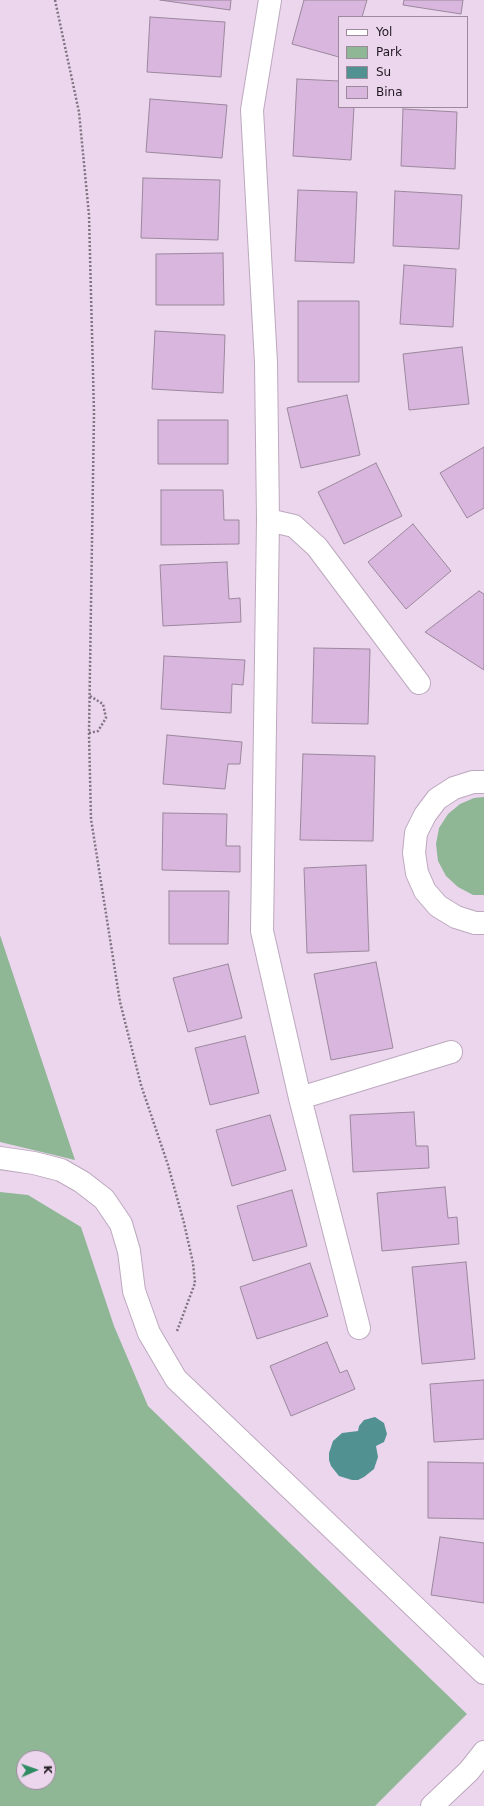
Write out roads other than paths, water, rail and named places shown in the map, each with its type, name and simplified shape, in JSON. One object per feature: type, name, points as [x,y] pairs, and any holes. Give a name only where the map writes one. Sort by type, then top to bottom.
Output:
[{"type":"street","points":[[270,0],[252,110],[266,363],[268,520],[262,931],[300,1098],[360,1328]]},
{"type":"street","points":[[268,520],[294,526],[317,546],[419,683]]},
{"type":"street","points":[[484,782],[473,782],[454,788],[437,799],[425,814],[416,833],[414,853],[417,873],[426,891],[438,906],[456,917],[475,923],[484,923]]},
{"type":"street","points":[[300,1098],[450,1052]]},
{"type":"street","points":[[0,1158],[34,1163],[61,1170],[82,1182],[104,1199],[121,1224],[128,1251],[134,1291],[149,1333],[176,1380],[484,1673]]},
{"type":"street","points":[[432,1806],[469,1771],[484,1752]]},
{"type":"water","points":[[375,1417],[384,1423],[387,1434],[384,1442],[376,1446],[378,1457],[374,1469],[358,1480],[352,1480],[339,1476],[331,1466],[329,1460],[329,1453],[333,1441],[342,1433],[358,1431],[359,1426],[364,1420]]}]
